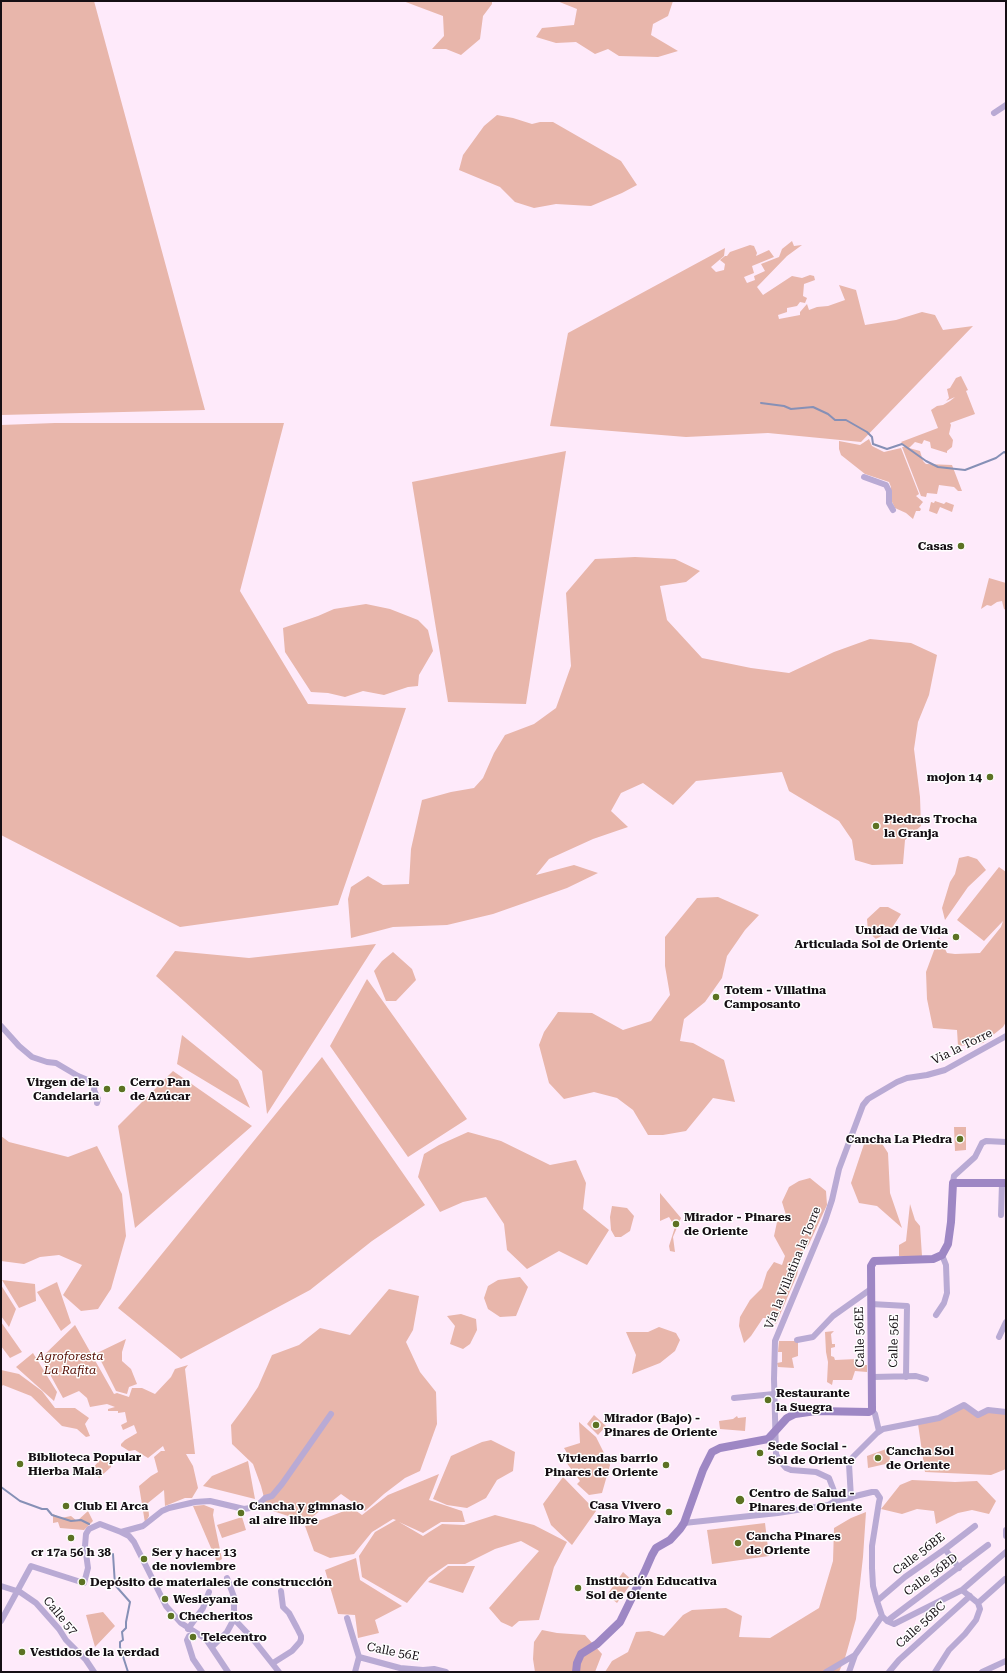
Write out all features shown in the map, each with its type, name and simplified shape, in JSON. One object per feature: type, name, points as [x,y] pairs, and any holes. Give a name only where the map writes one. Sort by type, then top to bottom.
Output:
[{"type":"street","points":[[994,113],[1006,105]]},
{"type":"street","points":[[864,477],[886,485],[889,491],[889,503],[893,510]]},
{"type":"street","points":[[1,1026],[19,1046],[32,1056],[47,1062],[56,1063],[78,1076],[95,1083],[94,1090],[98,1099],[97,1103]]},
{"type":"street","name":"Via la Torre","points":[[863,1105],[868,1099],[897,1082],[907,1078],[945,1070],[1006,1036]]},
{"type":"street","name":"Vía la Villatina la Torre","points":[[835,1501],[834,1491],[829,1478],[816,1472],[791,1470],[782,1465],[776,1454],[774,1394],[775,1341],[825,1219],[832,1200],[839,1169],[863,1105]]},
{"type":"street","points":[[936,1314],[944,1302],[947,1293],[946,1265],[942,1255],[948,1244],[954,1176],[975,1157],[982,1143],[986,1141],[1006,1142]]},
{"type":"street","points":[[953,1183],[1004,1183],[1001,1215]]},
{"type":"street","name":"Calle 56EE","points":[[870,1411],[873,1377],[872,1304],[870,1289],[871,1266],[874,1261],[934,1259],[942,1255]]},
{"type":"street","points":[[797,1340],[813,1337],[821,1327],[846,1305],[870,1289]]},
{"type":"street","name":"Calle 56E","points":[[872,1304],[907,1306],[906,1377]]},
{"type":"street","points":[[999,1337],[1006,1322]]},
{"type":"street","points":[[873,1377],[916,1376],[926,1379]]},
{"type":"street","points":[[734,1398],[774,1394]]},
{"type":"street","points":[[851,1498],[848,1464],[853,1457],[883,1429],[939,1418],[964,1405],[978,1415],[988,1410],[1006,1412]]},
{"type":"street","points":[[576,1672],[576,1662],[581,1654],[597,1644],[620,1622],[656,1548],[675,1535],[684,1522],[698,1481],[712,1452],[720,1448],[768,1438],[787,1418],[795,1414],[816,1411],[870,1411],[875,1414],[879,1432]]},
{"type":"street","points":[[121,1532],[143,1526],[162,1511],[195,1502],[210,1501],[244,1509],[256,1507],[265,1498],[272,1496],[282,1484],[331,1414]]},
{"type":"street","points":[[684,1522],[778,1514],[828,1505],[835,1501],[876,1492],[878,1494],[879,1502],[872,1546],[873,1586],[882,1616],[886,1621]]},
{"type":"street","points":[[1,1621],[31,1566],[84,1583],[88,1568],[85,1546],[86,1534],[89,1529],[100,1524],[129,1536],[134,1542],[166,1606],[188,1629],[206,1639],[228,1672]]},
{"type":"street","name":"Calle 56BE","points":[[877,1601],[905,1577],[976,1526]]},
{"type":"street","points":[[1006,1530],[1006,1536]]},
{"type":"street","name":"Calle 56BD","points":[[886,1621],[988,1545]]},
{"type":"street","points":[[945,1549],[959,1568]]},
{"type":"street","points":[[935,1672],[949,1650],[976,1620],[980,1609],[978,1603],[962,1590],[1006,1552]]},
{"type":"street","points":[[212,1647],[227,1632],[234,1619],[234,1597],[227,1578]]},
{"type":"street","points":[[978,1603],[1005,1579]]},
{"type":"street","name":"Calle 57","points":[[1,1586],[17,1592],[36,1603],[59,1629],[66,1640],[86,1660],[94,1672]]},
{"type":"street","name":"Calle 56BD","points":[[886,1621],[894,1624],[962,1590]]},
{"type":"street","points":[[273,1664],[292,1651],[301,1639],[289,1613],[282,1607],[281,1591]]},
{"type":"street","points":[[188,1629],[203,1608],[209,1592]]},
{"type":"street","name":"Calle 56BC","points":[[889,1672],[899,1660],[970,1596]]},
{"type":"street","points":[[849,1672],[855,1655],[882,1616]]},
{"type":"street","points":[[347,1618],[358,1658],[355,1672]]},
{"type":"street","points":[[234,1619],[279,1672]]},
{"type":"street","points":[[196,1633],[189,1636],[187,1640],[193,1659],[202,1672]]},
{"type":"street","points":[[826,1672],[855,1655]]},
{"type":"street","name":"Calle 56E","points":[[358,1658],[400,1668],[423,1670],[434,1669],[446,1672]]},
{"type":"street","points":[[982,1672],[1006,1661]]},
{"type":"green space","points":[[1,1],[94,1],[205,410],[1,415]]},
{"type":"green space","points":[[403,1],[492,1],[492,4],[483,16],[480,39],[461,55],[446,49],[432,49],[444,36],[443,16]]},
{"type":"green space","points":[[557,1],[673,1],[668,16],[653,24],[651,35],[678,51],[658,57],[619,56],[608,49],[595,54],[576,42],[556,43],[536,37],[542,28],[574,25],[577,9]]},
{"type":"green space","points":[[497,115],[532,124],[540,122],[553,122],[621,161],[637,185],[591,206],[556,204],[534,208],[515,202],[500,187],[459,170],[463,155],[484,126]]},
{"type":"green space","points":[[792,241],[794,246],[802,245],[787,256],[757,287],[763,295],[792,276],[802,278],[810,275],[814,276],[815,280],[804,284],[803,296],[807,298],[805,303],[800,302],[797,306],[787,308],[787,312],[778,315],[779,319],[800,315],[800,312],[807,304],[809,310],[817,307],[828,306],[845,300],[839,285],[856,290],[865,325],[896,320],[922,312],[935,315],[943,330],[973,326],[861,442],[768,433],[686,437],[550,426],[568,333],[725,248],[724,256],[711,267],[716,272],[724,270],[725,264],[720,260],[727,256],[730,252],[750,245],[754,246],[757,253],[756,256],[769,250],[774,257],[752,266],[754,273],[744,277],[747,283],[755,280],[754,276],[765,271],[761,264],[779,257],[782,249]]},
{"type":"green space","points":[[961,376],[968,390],[966,391],[975,414],[950,423],[949,434],[953,440],[952,447],[947,451],[947,453],[931,448],[930,442],[924,440],[922,444],[915,442],[909,448],[920,451],[923,461],[926,464],[952,465],[962,491],[958,491],[954,487],[939,485],[937,494],[927,493],[926,497],[921,496],[902,447],[906,447],[901,442],[938,428],[931,410],[937,406],[943,405],[955,397],[946,401],[949,398],[947,389],[950,388],[956,378]]},
{"type":"green space","points":[[55,423],[284,423],[240,591],[308,704],[406,708],[338,905],[180,927],[1,835],[1,425]]},
{"type":"green space","points":[[869,439],[872,446],[884,452],[901,448],[919,494],[916,496],[923,502],[919,507],[921,509],[920,511],[916,511],[913,519],[906,513],[895,508],[891,500],[891,487],[889,482],[865,474],[841,455],[839,441],[860,445]]},
{"type":"green space","points":[[566,451],[526,704],[448,702],[412,482]]},
{"type":"green space","points":[[935,501],[944,504],[946,502],[954,505],[952,512],[940,507],[937,514],[929,511],[931,502],[934,503]]},
{"type":"green space","points":[[635,557],[675,559],[700,571],[686,582],[660,586],[667,620],[702,658],[751,668],[789,673],[834,652],[870,639],[911,643],[937,655],[929,695],[918,722],[914,749],[920,797],[921,826],[905,840],[903,864],[872,865],[855,860],[852,840],[839,821],[789,791],[782,772],[696,781],[673,805],[643,783],[621,793],[611,811],[628,827],[593,839],[549,859],[536,875],[574,865],[598,873],[567,888],[493,914],[447,925],[393,927],[351,938],[348,899],[351,887],[368,876],[383,885],[409,884],[411,849],[422,800],[451,792],[474,788],[483,778],[494,753],[505,735],[534,724],[556,708],[571,666],[566,593],[595,559]]},
{"type":"green space","points":[[989,578],[1006,583],[1006,610],[1004,609],[1002,601],[991,606],[987,605],[981,609]]},
{"type":"green space","points":[[366,604],[390,609],[418,620],[428,630],[433,651],[419,675],[418,686],[408,687],[384,695],[363,691],[345,697],[328,693],[311,692],[285,652],[283,628],[334,609]]},
{"type":"green space","points":[[968,856],[977,859],[986,870],[968,887],[945,920],[942,908],[950,882],[955,874],[959,858]]},
{"type":"green space","points":[[999,867],[1006,872],[1006,1022],[1003,1027],[983,1043],[958,1046],[957,1030],[933,1028],[927,999],[926,972],[939,937],[947,953],[980,953],[1001,927],[1003,921],[984,941],[957,920]]},
{"type":"green space","points":[[718,897],[759,915],[745,930],[727,956],[722,978],[705,1002],[684,1019],[680,1041],[693,1043],[724,1060],[735,1102],[713,1098],[686,1131],[663,1135],[648,1135],[633,1110],[617,1098],[594,1092],[564,1099],[549,1083],[539,1045],[544,1032],[558,1012],[592,1013],[623,1030],[651,1021],[670,995],[665,966],[665,937],[697,898]]},
{"type":"green space","points":[[880,907],[888,907],[901,914],[890,931],[876,939],[868,932],[867,919]]},
{"type":"green space","points":[[376,944],[267,1114],[262,1071],[156,976],[175,951],[249,958]]},
{"type":"green space","points":[[393,952],[412,969],[416,980],[396,1001],[386,1001],[374,971],[382,961]]},
{"type":"green space","points":[[367,979],[467,1119],[408,1157],[330,1046]]},
{"type":"green space","points":[[182,1035],[238,1080],[250,1108],[177,1064]]},
{"type":"green space","points":[[322,1057],[425,1205],[372,1241],[310,1290],[181,1359],[118,1308]]},
{"type":"green space","points":[[173,1071],[252,1126],[135,1228],[118,1126]]},
{"type":"green space","name":"Cancha La Piedra","points":[[954,1127],[966,1127],[966,1150],[955,1151]]},
{"type":"green space","points":[[468,1132],[501,1141],[550,1165],[576,1160],[586,1183],[583,1209],[609,1230],[587,1265],[559,1251],[527,1269],[507,1250],[504,1224],[486,1197],[463,1202],[440,1212],[418,1177],[424,1154],[439,1145]]},
{"type":"green space","points":[[1,1136],[9,1142],[68,1157],[97,1146],[122,1194],[126,1236],[111,1289],[98,1309],[81,1311],[63,1295],[82,1265],[59,1255],[40,1257],[24,1264],[1,1261]]},
{"type":"green space","points":[[881,1142],[888,1153],[890,1193],[902,1228],[877,1206],[859,1203],[851,1183],[864,1144]]},
{"type":"green space","points":[[810,1178],[826,1191],[827,1205],[809,1244],[801,1255],[797,1275],[776,1324],[767,1318],[763,1318],[751,1336],[744,1343],[739,1326],[740,1317],[750,1300],[762,1288],[767,1272],[774,1262],[782,1265],[785,1256],[774,1236],[777,1222],[784,1219],[786,1215],[782,1202],[789,1187],[799,1181]]},
{"type":"green space","name":"Mirador - Pinares de Oriente","points":[[660,1193],[681,1218],[673,1237],[675,1252],[670,1251],[669,1246],[675,1227],[669,1217],[660,1221]]},
{"type":"green space","points":[[910,1204],[915,1220],[920,1226],[922,1256],[899,1256],[899,1245],[906,1241]]},
{"type":"green space","points":[[612,1206],[627,1208],[634,1216],[630,1231],[621,1237],[615,1237],[611,1230],[610,1217]]},
{"type":"green space","points":[[520,1277],[528,1287],[516,1316],[500,1317],[488,1309],[484,1298],[488,1286],[498,1280]]},
{"type":"green space","points":[[2,1280],[35,1284],[36,1301],[19,1308]]},
{"type":"green space","points":[[57,1282],[71,1323],[61,1331],[37,1292]]},
{"type":"green space","points":[[1,1285],[16,1309],[9,1327],[1,1316]]},
{"type":"green space","points":[[389,1289],[419,1296],[413,1330],[406,1342],[420,1372],[436,1392],[437,1424],[420,1471],[405,1478],[365,1511],[341,1494],[306,1522],[267,1509],[253,1464],[232,1444],[231,1425],[258,1387],[272,1355],[299,1345],[320,1328],[350,1335]]},
{"type":"green space","points":[[461,1314],[476,1319],[477,1330],[470,1344],[463,1349],[450,1344],[455,1326],[447,1316]]},
{"type":"green space","points":[[1,1322],[22,1352],[10,1358],[1,1346]]},
{"type":"green space","name":"Agroforesta La Rafita","points":[[75,1325],[114,1394],[117,1393],[129,1397],[132,1388],[142,1388],[155,1394],[171,1377],[175,1369],[188,1365],[185,1369],[195,1454],[186,1454],[193,1466],[198,1488],[192,1498],[185,1498],[165,1506],[164,1490],[148,1503],[149,1516],[145,1523],[139,1486],[158,1472],[154,1457],[161,1451],[165,1451],[163,1446],[148,1458],[135,1450],[129,1451],[121,1446],[125,1440],[137,1433],[134,1425],[123,1430],[121,1425],[127,1422],[125,1412],[118,1413],[118,1411],[108,1411],[108,1409],[115,1407],[107,1404],[90,1407],[87,1398],[79,1391],[63,1398],[41,1358]]},
{"type":"green space","points":[[659,1327],[676,1333],[680,1340],[675,1351],[660,1363],[632,1374],[636,1355],[626,1332],[648,1332]]},
{"type":"green space","points":[[834,1331],[831,1334],[832,1344],[835,1344],[835,1347],[831,1348],[831,1356],[834,1357],[835,1360],[857,1359],[858,1365],[867,1365],[867,1372],[855,1371],[852,1380],[833,1380],[832,1385],[827,1382],[828,1362],[825,1332]]},
{"type":"green space","points":[[126,1339],[122,1352],[122,1361],[131,1369],[137,1384],[129,1387],[127,1394],[116,1391],[97,1353]]},
{"type":"green space","points":[[779,1341],[798,1341],[798,1356],[792,1358],[794,1368],[778,1367],[777,1363],[782,1362],[782,1352],[778,1352]]},
{"type":"green space","points":[[33,1353],[57,1392],[54,1401],[16,1367]]},
{"type":"green space","points":[[1,1370],[19,1374],[42,1391],[55,1408],[75,1408],[89,1418],[85,1424],[90,1436],[86,1437],[77,1429],[62,1426],[31,1396],[3,1385],[1,1387]]},
{"type":"green space","points":[[964,1406],[972,1412],[1006,1413],[1006,1469],[991,1475],[925,1472],[918,1424]]},
{"type":"green space","name":"Mirador (Bajo) - Pinares de Oriente","points":[[594,1415],[606,1426],[598,1435],[587,1424]]},
{"type":"green space","points":[[737,1416],[738,1418],[746,1417],[745,1431],[720,1429],[719,1421],[733,1419]]},
{"type":"green space","points":[[579,1422],[596,1437],[610,1465],[602,1493],[589,1495],[577,1484],[580,1481],[566,1462],[567,1453],[564,1448],[580,1443]]},
{"type":"green space","points":[[491,1440],[515,1452],[513,1471],[497,1480],[486,1498],[467,1508],[447,1505],[433,1499],[451,1456],[482,1442]]},
{"type":"green space","name":"Cancha Sol de Oriente","points":[[889,1448],[890,1463],[868,1468],[867,1456]]},
{"type":"green space","points":[[104,1455],[111,1464],[111,1467],[99,1478],[92,1469]]},
{"type":"green space","points":[[248,1461],[255,1499],[203,1486],[212,1476]]},
{"type":"green space","points":[[439,1474],[429,1500],[462,1511],[465,1522],[441,1522],[423,1533],[399,1522],[423,1536],[442,1524],[464,1525],[495,1515],[534,1525],[567,1542],[554,1567],[539,1620],[519,1621],[512,1627],[501,1622],[489,1608],[539,1551],[521,1541],[495,1549],[465,1564],[448,1564],[429,1577],[407,1603],[362,1577],[359,1556],[375,1532],[396,1520],[393,1519],[372,1532],[354,1554],[330,1558],[314,1551],[305,1526],[352,1508],[362,1515],[388,1495]]},
{"type":"green space","points":[[563,1477],[596,1511],[572,1545],[551,1525],[543,1504]]},
{"type":"green space","points":[[912,1480],[955,1482],[977,1481],[996,1501],[989,1514],[972,1510],[958,1513],[936,1524],[934,1511],[917,1509],[902,1514],[881,1509],[900,1485]]},
{"type":"green space","points":[[204,1505],[214,1509],[213,1515],[222,1559],[217,1562],[193,1506]]},
{"type":"green space","points":[[88,1511],[93,1521],[84,1530],[60,1528],[58,1522],[53,1523],[53,1514],[61,1518],[71,1516],[77,1521]]},
{"type":"green space","points":[[866,1512],[863,1557],[856,1619],[845,1658],[839,1672],[605,1672],[612,1661],[628,1652],[636,1632],[649,1631],[664,1636],[683,1615],[692,1610],[726,1608],[742,1616],[739,1637],[770,1638],[819,1608],[833,1561],[834,1528],[851,1518]]},
{"type":"green space","points":[[242,1517],[246,1530],[222,1538],[217,1525]]},
{"type":"green space","name":"Cancha Pinares de Oriente","points":[[765,1523],[769,1556],[712,1564],[707,1530]]},
{"type":"green space","points":[[356,1558],[360,1580],[402,1606],[375,1620],[379,1633],[358,1638],[355,1615],[338,1614],[325,1570]]},
{"type":"green space","points":[[448,1566],[475,1566],[463,1593],[428,1582]]},
{"type":"green space","points":[[623,1572],[633,1581],[617,1603],[607,1595]]},
{"type":"green space","points":[[103,1612],[115,1626],[95,1647],[86,1615]]},
{"type":"green space","points":[[542,1630],[557,1633],[585,1635],[602,1654],[595,1672],[535,1672],[533,1659],[534,1642]]},
{"type":"waterway","points":[[761,403],[784,406],[791,409],[813,407],[828,414],[835,420],[846,420],[867,432],[872,437],[873,444],[887,449],[902,444],[926,461],[938,467],[965,470],[996,458],[1004,452],[1006,453]]},
{"type":"waterway","points":[[1,1487],[20,1501],[42,1509],[47,1509],[52,1515],[71,1521],[81,1520],[89,1524]]},
{"type":"waterway","points":[[113,1554],[115,1585],[130,1602],[126,1628],[122,1632],[123,1640],[120,1642],[120,1647],[128,1672]]},
{"type":"place","name":"Casas","points":[[961,546]]},
{"type":"place","name":"mojon 14","points":[[990,777]]},
{"type":"place","name":"Piedras Trocha la Granja","points":[[876,826]]},
{"type":"place","name":"Unidad de Vida Articulada Sol de Oriente","points":[[956,937]]},
{"type":"place","name":"Totem - Villatina Camposanto","points":[[716,997]]},
{"type":"place","name":"Virgen de la Candelaria","points":[[107,1089]]},
{"type":"place","name":"Cerro Pan de Azúcar","points":[[122,1089]]},
{"type":"place","name":"Cancha La Piedra","points":[[960,1139]]},
{"type":"place","name":"Mirador - Pinares de Oriente","points":[[676,1224]]},
{"type":"place","name":"Restaurante la Suegra","points":[[768,1400]]},
{"type":"place","name":"Mirador (Bajo) - Pinares de Oriente","points":[[596,1425]]},
{"type":"place","name":"Sede Social - Sol de Oriente","points":[[760,1453]]},
{"type":"place","name":"Cancha Sol de Oriente","points":[[878,1458]]},
{"type":"place","name":"Biblioteca Popular Hierba Mala","points":[[20,1464]]},
{"type":"place","name":"Viviendas barrio Pinares de Oriente","points":[[666,1465]]},
{"type":"place","name":"Centro de Salud - Pinares de Oriente","points":[[740,1500]]},
{"type":"place","name":"Club El Arca","points":[[66,1506]]},
{"type":"place","name":"Casa Vivero Jairo Maya","points":[[669,1512]]},
{"type":"place","name":"Cancha y gimnasio al aire libre","points":[[241,1513]]},
{"type":"place","name":"cr 17a 56 h 38","points":[[71,1538]]},
{"type":"place","name":"Cancha Pinares de Oriente","points":[[738,1543]]},
{"type":"place","name":"Ser y hacer 13 de noviembre","points":[[144,1559]]},
{"type":"place","name":"Depósito de materiales de construcción","points":[[82,1582]]},
{"type":"place","name":"Institución Educativa Sol de Oiente","points":[[578,1588]]},
{"type":"place","name":"Wesleyana","points":[[165,1599]]},
{"type":"place","name":"Checheritos","points":[[171,1616]]},
{"type":"place","name":"Telecentro","points":[[193,1637]]},
{"type":"place","name":"Vestidos de la verdad","points":[[22,1652]]}]
